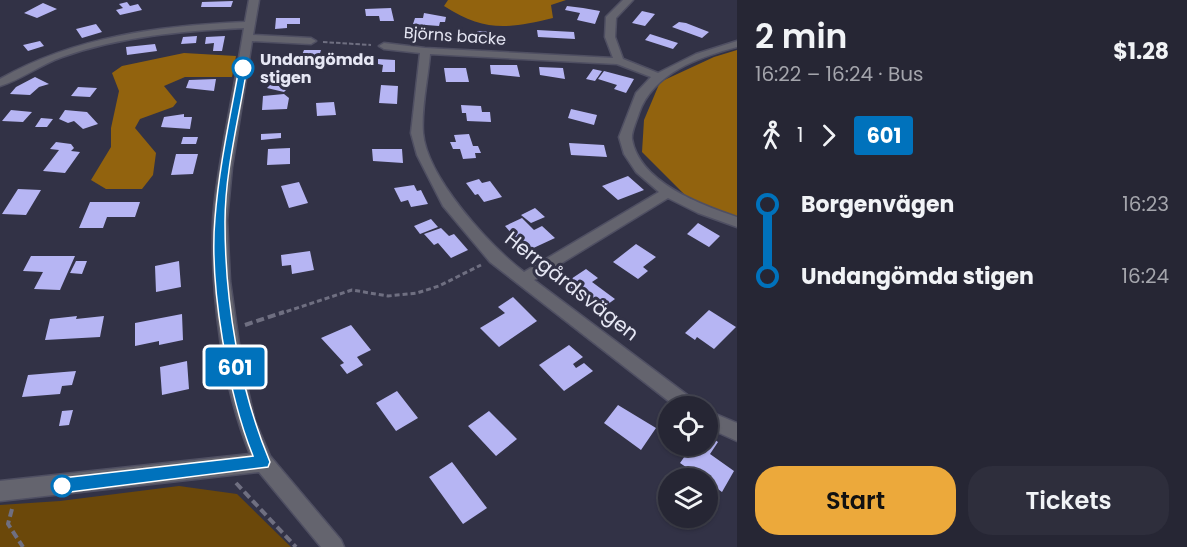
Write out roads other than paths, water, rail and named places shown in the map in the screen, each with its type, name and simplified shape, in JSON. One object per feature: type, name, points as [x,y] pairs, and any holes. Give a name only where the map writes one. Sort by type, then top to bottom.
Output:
[{"type":"street","points":[[254,0],[226,167],[220,220],[222,282],[229,330],[246,421],[263,462],[334,547]]},
{"type":"street","points":[[620,61],[610,37],[611,17],[628,0]]},
{"type":"street","points":[[0,83],[54,56],[130,36],[163,31],[248,32],[311,41]]},
{"type":"street","points":[[737,44],[714,50],[657,76],[642,93],[625,137],[636,165],[670,191],[737,222]]},
{"type":"street","name":"Björns backe","points":[[384,46],[425,51],[620,61],[657,76]]},
{"type":"street","name":"Herrgårdsvägen","points":[[425,51],[417,133],[423,155],[448,203],[495,258],[675,396]]},
{"type":"street","points":[[524,279],[670,191]]},
{"type":"street","points":[[718,423],[737,432]]},
{"type":"street","points":[[8,490],[263,462]]},
{"type":"place","name":"Undangömda stigen","points":[[243,68]]}]
